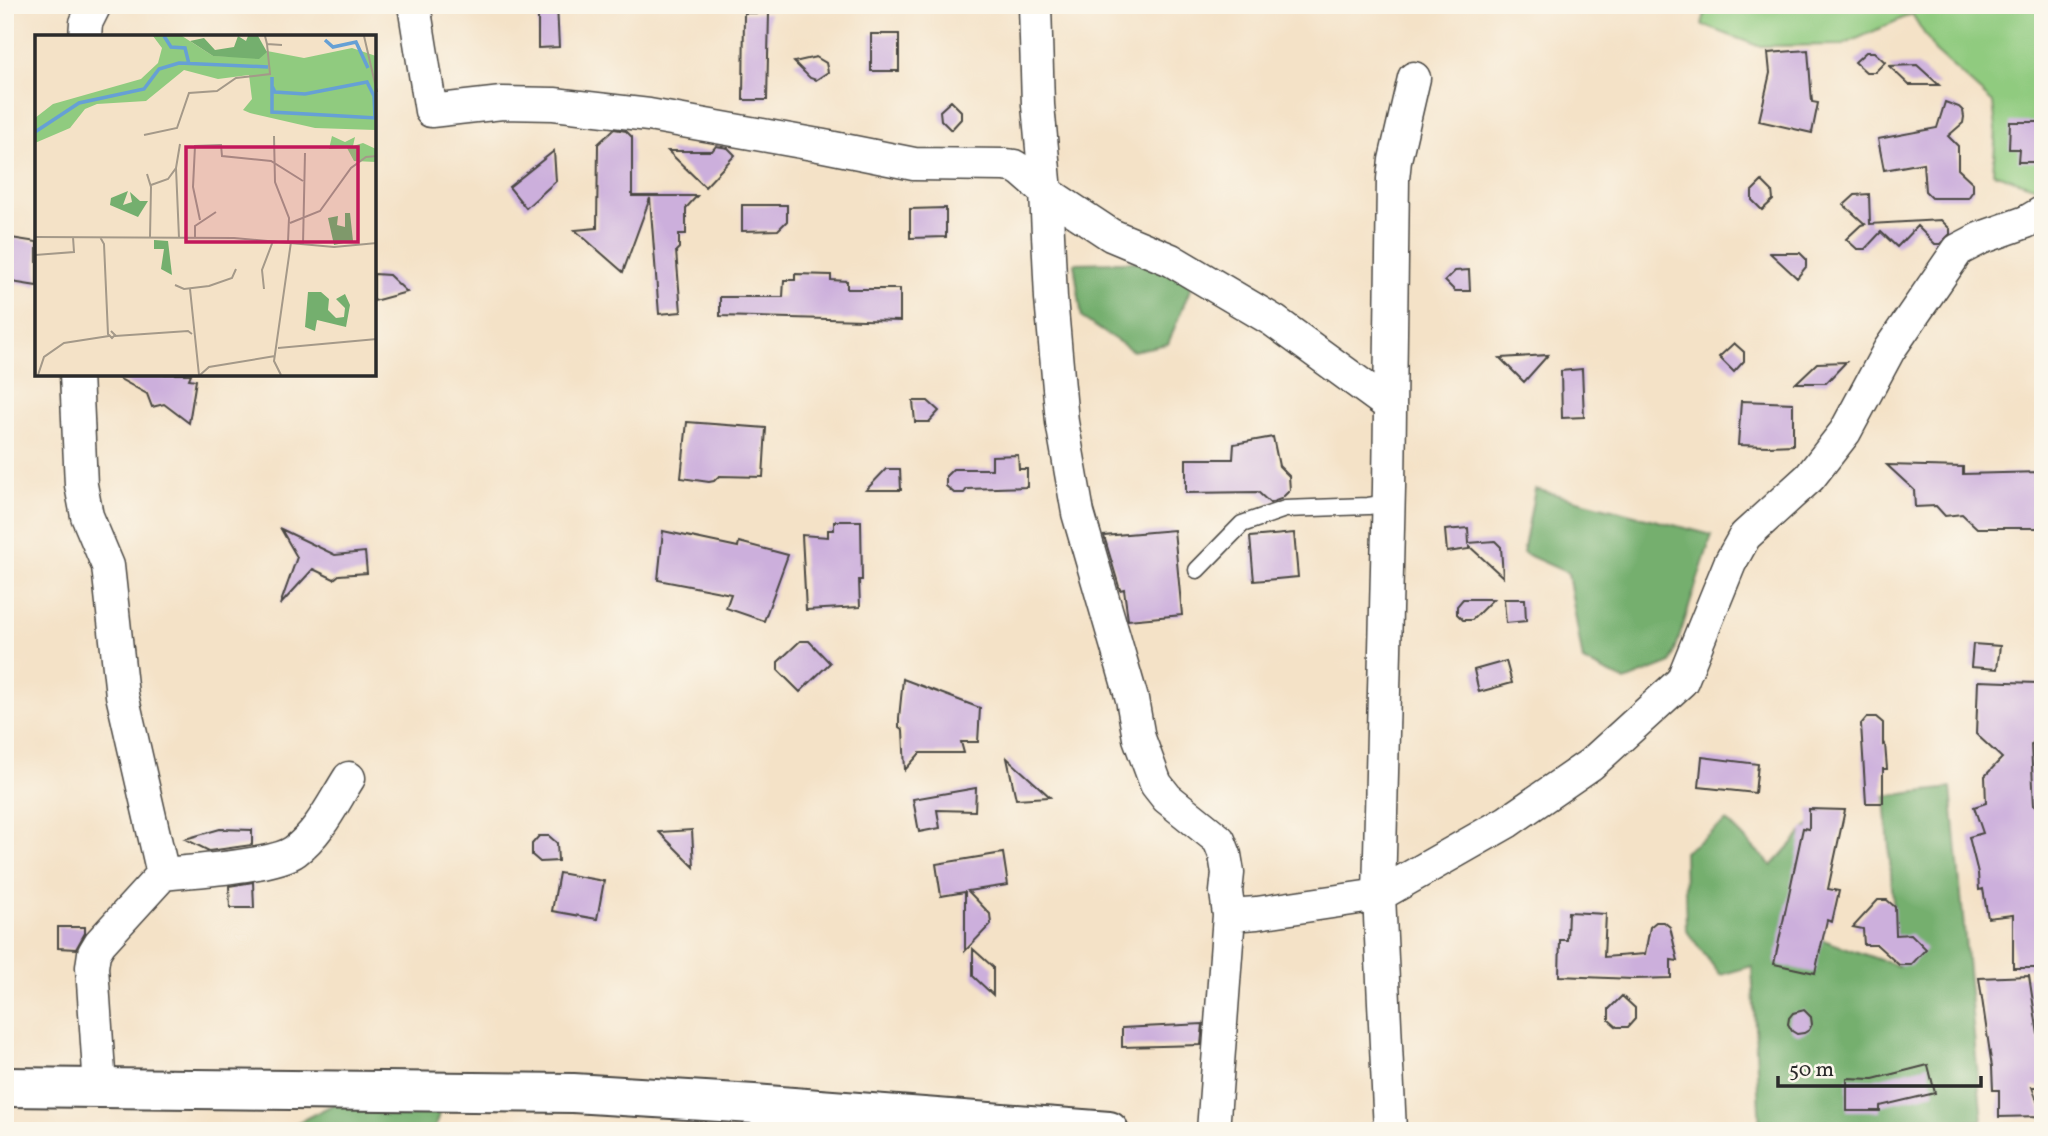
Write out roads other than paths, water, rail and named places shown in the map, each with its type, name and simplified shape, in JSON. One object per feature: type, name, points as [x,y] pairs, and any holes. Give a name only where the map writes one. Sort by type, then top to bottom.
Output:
[{"type":"street","points":[[85,35],[86,23],[95,5]]},
{"type":"street","points":[[415,5],[430,111],[502,103],[554,104],[649,115],[914,164],[1014,166],[1046,192],[1111,235],[1171,260],[1274,320],[1389,405]]},
{"type":"street","points":[[1035,5],[1038,105],[1046,192],[1051,299],[1062,422],[1078,513],[1122,662],[1139,738],[1156,783],[1167,798],[1219,840],[1228,873],[1226,892],[1229,915],[1213,1131]]},
{"type":"street","points":[[1390,1131],[1379,895],[1389,405],[1395,160],[1414,78]]},
{"type":"street","points":[[1229,915],[1379,895],[1507,822],[1591,764],[1682,681],[1730,563],[1745,536],[1810,477],[1845,432],[1889,350],[1958,250],[1981,238],[2026,222],[2043,212]]},
{"type":"street","points":[[76,376],[81,485],[88,516],[108,566],[122,695],[163,874]]},
{"type":"street","points":[[100,1088],[92,967],[94,953],[100,943],[163,874],[250,864],[294,852],[320,826],[349,778]]},
{"type":"street","points":[[5,1087],[573,1093],[1109,1131]]},
{"type":"lane","points":[[1197,570],[1242,524],[1264,516],[1285,509],[1388,503]]}]
